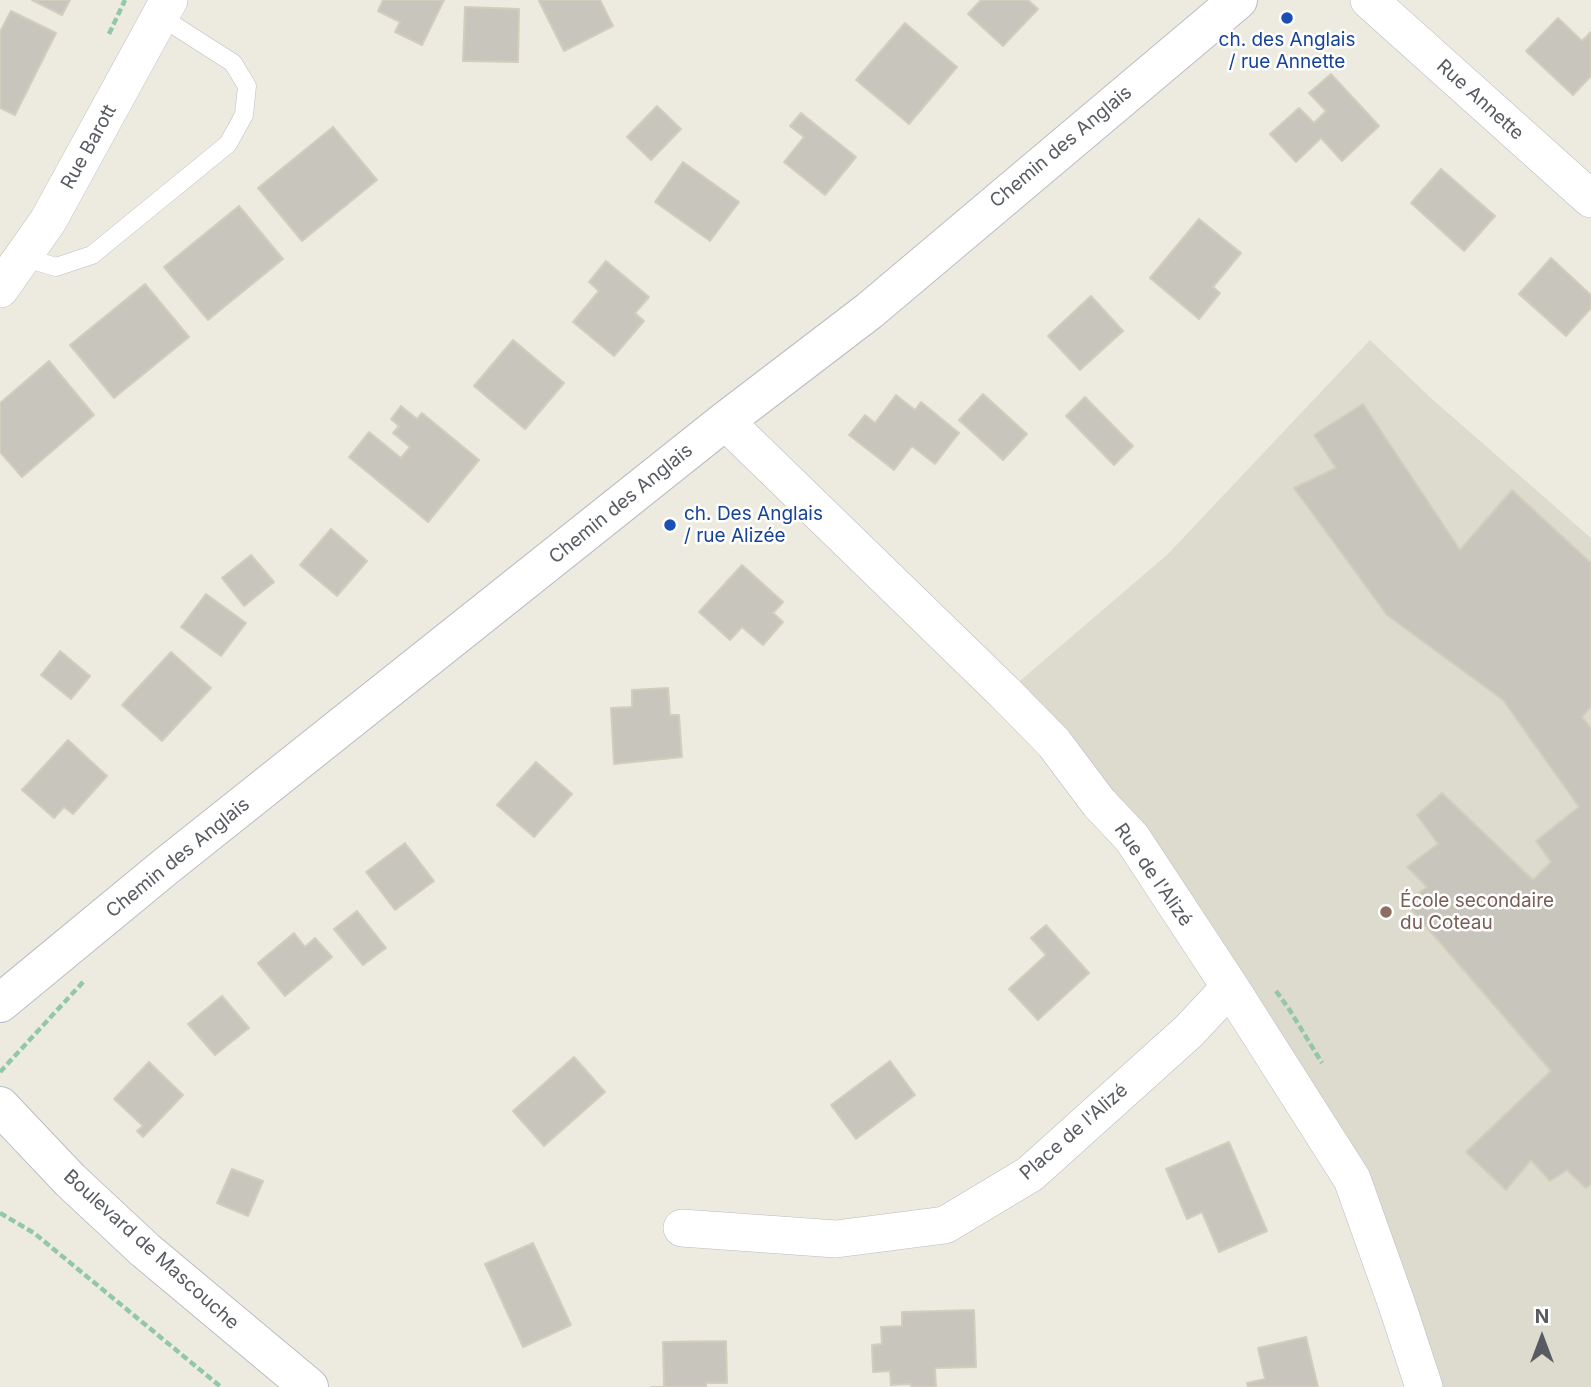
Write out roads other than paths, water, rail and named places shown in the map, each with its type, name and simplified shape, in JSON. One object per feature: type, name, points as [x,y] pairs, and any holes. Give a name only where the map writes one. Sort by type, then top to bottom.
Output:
[{"type":"street","name":"Chemin des Anglais","points":[[0,1003],[176,859],[725,421],[869,311],[1238,0]]},
{"type":"street","name":"Rue Annette","points":[[1369,0],[1591,199]]},
{"type":"street","name":"Rue Barott","points":[[0,289],[48,221],[165,8]]},
{"type":"street","name":"Rue de l'Alizé","points":[[725,421],[1054,743],[1099,803],[1132,838],[1352,1179],[1398,1305],[1424,1387]]},
{"type":"street","name":"Place de l'Alizé","points":[[682,1228],[836,1239],[945,1225],[1030,1174],[1189,1031],[1230,987]]},
{"type":"street","name":"Boulevard de Mascouche","points":[[0,1106],[70,1180],[145,1250],[309,1387]]},
{"type":"lane","points":[[22,257],[55,267],[92,255],[228,144],[244,115],[247,86],[233,63],[165,8]]},
{"type":"place","name":"ch. des Anglais / rue Annette","points":[[1287,18]]},
{"type":"place","name":"ch. Des Anglais / rue Alizée","points":[[670,525]]},
{"type":"place","name":"École secondaire du Coteau","points":[[1386,912]]}]
